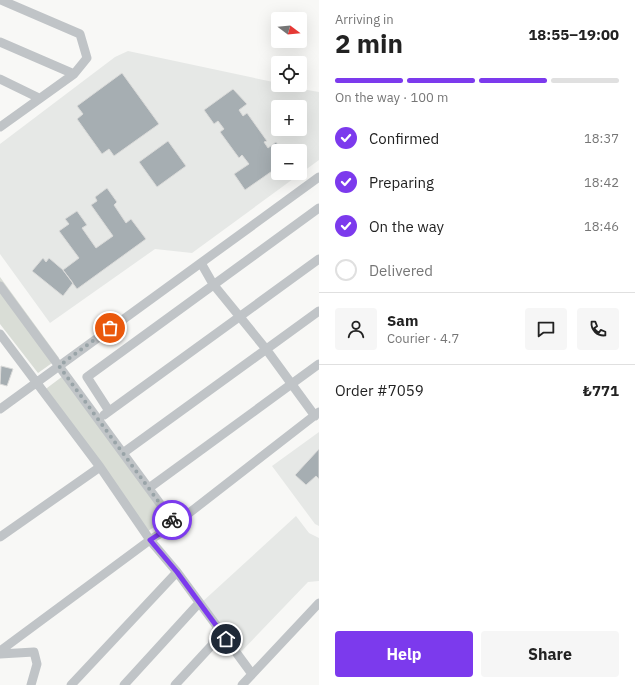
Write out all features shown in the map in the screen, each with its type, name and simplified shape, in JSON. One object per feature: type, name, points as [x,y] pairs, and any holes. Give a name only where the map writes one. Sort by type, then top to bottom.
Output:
[{"type":"street","points":[[0,0],[80,34],[87,58],[74,74],[2,123]]},
{"type":"street","points":[[0,42],[74,74]]},
{"type":"street","points":[[0,79],[40,98]]},
{"type":"street","points":[[0,409],[319,176]]},
{"type":"street","points":[[109,412],[87,376],[319,208]]},
{"type":"street","points":[[98,420],[319,259]]},
{"type":"street","points":[[0,651],[150,540],[175,524],[317,414],[290,385],[266,349],[214,284],[201,263]]},
{"type":"street","points":[[0,286],[175,524]]},
{"type":"street","points":[[123,453],[319,311]]},
{"type":"street","points":[[0,334],[100,467],[150,540],[177,572],[252,674]]},
{"type":"street","points":[[149,488],[319,364]]},
{"type":"street","points":[[0,537],[100,467]]},
{"type":"street","points":[[72,685],[177,572]]},
{"type":"street","points":[[124,685],[199,603]]},
{"type":"street","points":[[242,685],[319,603]]},
{"type":"street","points":[[175,685],[212,645],[217,627]]},
{"type":"street","points":[[0,654],[34,652],[37,664],[31,685]]},
{"type":"shaded area","points":[[128,51],[271,82],[271,92],[307,92],[307,90],[319,92],[319,160],[307,169],[307,144],[271,144],[271,180],[292,180],[192,253],[155,249],[50,323],[0,254],[0,144],[115,57]]},
{"type":"shaded area","points":[[0,277],[59,358],[38,373],[0,324]]},
{"type":"shaded area","points":[[63,376],[166,518],[147,532],[43,391]]},
{"type":"shaded area","points":[[319,432],[319,526],[315,524],[272,466]]},
{"type":"shaded area","points":[[296,516],[309,533],[319,538],[319,581],[308,582],[239,654],[201,603]]},
{"type":"building","points":[[122,73],[159,124],[114,156],[109,149],[102,154],[77,119],[83,114],[77,106]]},
{"type":"building","points":[[233,89],[247,104],[239,110],[243,116],[247,113],[267,141],[264,142],[268,148],[271,146],[271,172],[245,190],[234,174],[249,164],[242,155],[239,158],[220,132],[224,129],[218,121],[214,124],[204,110]]},
{"type":"building","points":[[168,141],[186,166],[157,187],[139,162]]},
{"type":"building","points":[[107,188],[117,202],[114,205],[126,223],[131,219],[146,239],[77,289],[63,270],[79,258],[59,231],[69,224],[65,219],[77,211],[87,225],[82,228],[96,248],[113,236],[91,205],[97,201],[95,197]]},
{"type":"building","points":[[43,258],[46,262],[49,258],[63,270],[73,283],[63,296],[32,271]]},
{"type":"building","points":[[1,366],[13,369],[7,386],[0,384]]},
{"type":"building","points":[[319,449],[319,479],[316,476],[306,485],[295,475]]},
{"type":"way so far","points":[[110,328],[59,366],[172,520]]},
{"type":"route","points":[[172,520],[175,524],[150,540],[177,572],[226,639]]}]
